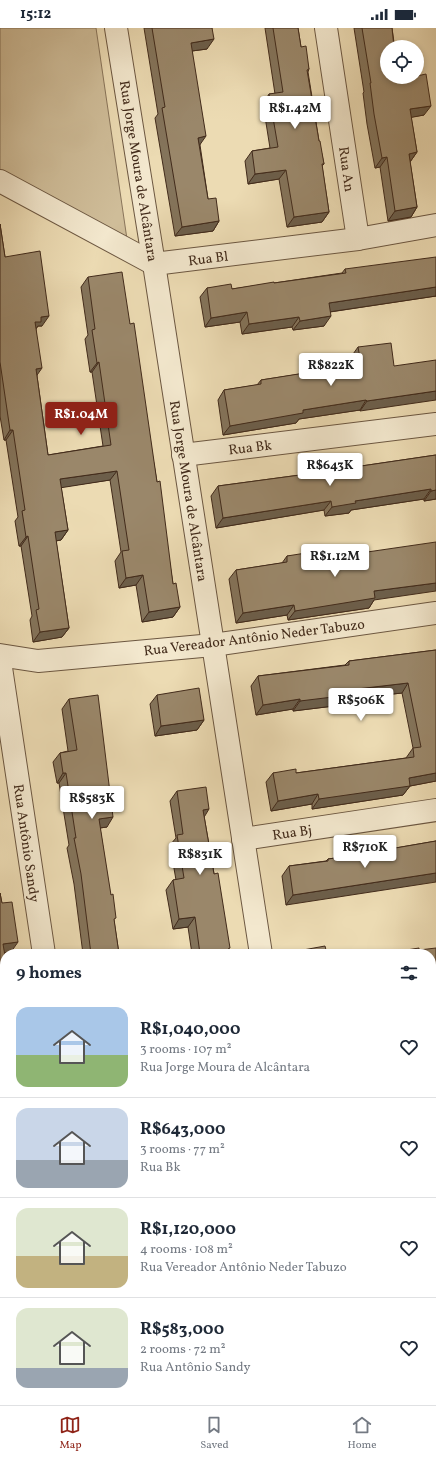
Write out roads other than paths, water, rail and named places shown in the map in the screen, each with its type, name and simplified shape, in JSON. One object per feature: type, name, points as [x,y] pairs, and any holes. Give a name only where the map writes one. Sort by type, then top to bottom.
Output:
[{"type":"street","name":"Rua Jorge Moura de Alcântara","points":[[116,28],[260,949]]},
{"type":"street","name":"Rua An","points":[[326,28],[358,238]]},
{"type":"street","points":[[0,181],[154,264]]},
{"type":"street","name":"Rua Bl","points":[[154,264],[358,238],[436,225]]},
{"type":"street","name":"Rua Bk","points":[[183,455],[436,424]]},
{"type":"street","name":"Rua Vereador Antônio Neder Tabuzo","points":[[0,654],[38,661],[213,645],[436,613]]},
{"type":"street","name":"Rua Antônio Sandy","points":[[0,661],[43,949]]},
{"type":"street","name":"Rua Bj","points":[[243,839],[436,810]]}]
